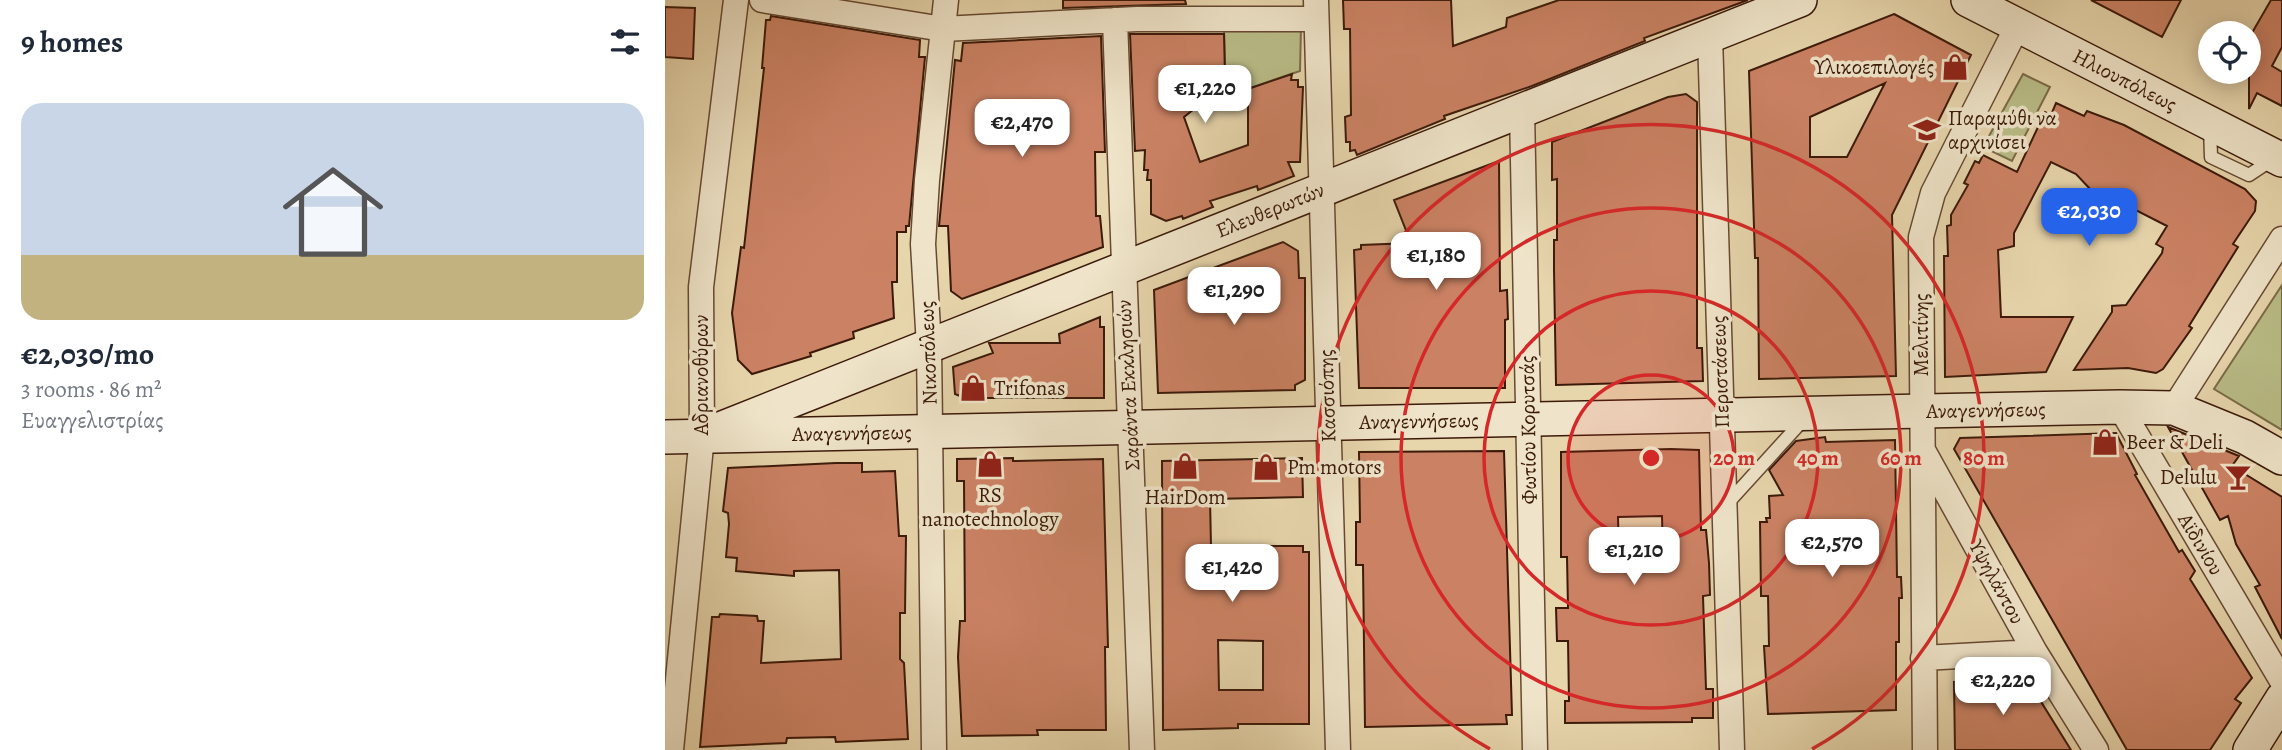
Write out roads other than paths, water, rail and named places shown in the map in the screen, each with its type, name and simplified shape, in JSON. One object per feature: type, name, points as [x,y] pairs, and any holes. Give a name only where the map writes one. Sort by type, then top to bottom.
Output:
[{"type":"main road","name":"Ελευθερωτών","points":[[702,436],[1800,0]]},
{"type":"main road","name":"Ηλιουπόλεως","points":[[1968,0],[2279,159]]},
{"type":"main road","name":"Αναγεννήσεως","points":[[665,437],[2174,408]]},
{"type":"main road","points":[[2174,408],[2245,437],[2282,458]]},
{"type":"main road","points":[[2250,750],[2282,699]]},
{"type":"street","name":"Αδριανοθύρων","points":[[671,750],[702,436],[701,287],[736,0]]},
{"type":"street","points":[[762,0],[943,29],[1130,13],[1316,9]]},
{"type":"street","name":"Νικοπόλεως","points":[[934,750],[929,346],[924,217],[946,0]]},
{"type":"street","name":"Κασσιόπης","points":[[1316,9],[1338,750]]},
{"type":"street","name":"Σαράντα Εκκλησιών","points":[[1130,13],[1123,269],[1142,750]]},
{"type":"street","name":"Μελιτίνης","points":[[1926,750],[1920,411],[1921,237],[1933,193],[2018,25]]},
{"type":"street","name":"Περιστάσεως","points":[[1710,36],[1732,750]]},
{"type":"street","name":"Φωτίου Κορυτσάς","points":[[1522,111],[1535,750]]},
{"type":"street","points":[[2174,408],[2282,239]]},
{"type":"street","name":"Αϊδινίου","points":[[2120,407],[2282,681]]},
{"type":"street","name":"Υψηλάντου","points":[[1922,449],[2035,652],[2096,750]]},
{"type":"street","points":[[1923,658],[2035,652]]},
{"type":"street","points":[[1919,750],[1926,750]]},
{"type":"lane","points":[[1724,506],[1809,413]]},
{"type":"place","name":"Υλικοεπιλογές","points":[[1955,67]]},
{"type":"place","name":"Παραμύθι να αρχινίσει","points":[[1927,130]]},
{"type":"place","name":"Trifonas","points":[[973,388]]},
{"type":"place","name":"Beer & Deli","points":[[2105,442]]},
{"type":"place","name":"RS nanotechnology","points":[[990,464]]},
{"type":"place","name":"HairDom","points":[[1185,466]]},
{"type":"place","name":"Pm motors","points":[[1266,467]]},
{"type":"place","name":"Delulu","points":[[2238,477]]}]
